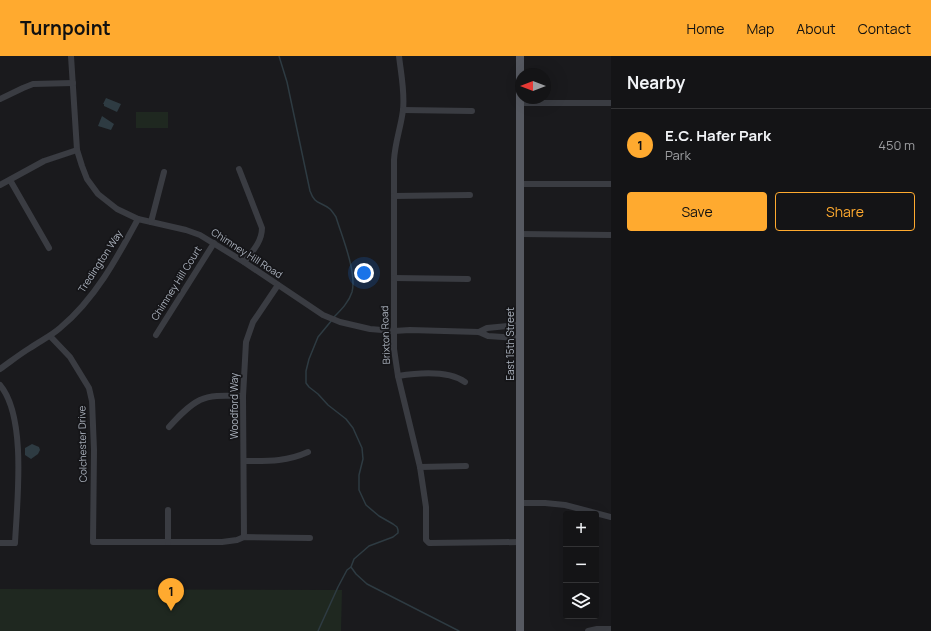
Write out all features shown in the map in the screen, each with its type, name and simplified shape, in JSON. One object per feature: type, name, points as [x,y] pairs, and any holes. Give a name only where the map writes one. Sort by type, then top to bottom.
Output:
[{"type":"main road","name":"East 15th Street","points":[[520,56],[520,68]]},
{"type":"main road","name":"East 15th Street","points":[[520,104],[520,631]]},
{"type":"street","name":"Chimney Hill Road","points":[[71,56],[77,150],[87,179],[98,194],[117,209],[138,219],[186,230],[214,242],[323,315],[340,322],[370,329],[394,331],[479,332]]},
{"type":"street","name":"Brixton Road","points":[[400,56],[404,94],[403,110],[395,145],[394,349],[398,376],[420,467],[426,507],[426,540],[430,543],[520,542]]},
{"type":"street","points":[[0,99],[33,84],[73,83]]},
{"type":"street","points":[[551,103],[611,103]]},
{"type":"street","points":[[403,110],[472,111]]},
{"type":"street","points":[[0,185],[44,161],[77,150]]},
{"type":"street","points":[[239,169],[262,228],[262,235],[244,262]]},
{"type":"street","points":[[151,222],[164,172]]},
{"type":"street","points":[[10,180],[49,248]]},
{"type":"street","points":[[520,184],[611,184]]},
{"type":"street","points":[[394,196],[470,194]]},
{"type":"street","name":"Tredington Way","points":[[0,369],[31,347],[50,336],[72,317],[98,286],[120,252],[138,219]]},
{"type":"street","points":[[520,234],[611,235]]},
{"type":"street","name":"Chimney Hill Court","points":[[156,335],[214,242]]},
{"type":"street","points":[[394,278],[468,279]]},
{"type":"street","name":"Woodford Way","points":[[244,536],[243,396],[246,342],[253,322],[278,285]]},
{"type":"street","points":[[479,332],[487,328],[519,325]]},
{"type":"street","points":[[479,332],[488,336],[519,338]]},
{"type":"street","name":"Colchester Drive","points":[[50,336],[70,357],[89,388],[92,401],[94,450],[93,542],[168,542]]},
{"type":"street","points":[[398,376],[410,374],[447,374],[458,377],[465,382]]},
{"type":"street","points":[[0,386],[6,392],[12,406],[17,426],[18,470],[15,543],[0,543]]},
{"type":"street","points":[[168,427],[189,407],[200,400],[215,396],[243,396]]},
{"type":"street","points":[[244,461],[275,461],[290,459],[308,452]]},
{"type":"street","points":[[420,467],[466,466]]},
{"type":"street","points":[[520,503],[545,503],[565,506],[611,517]]},
{"type":"street","points":[[168,510],[168,542],[222,542],[237,540],[244,536],[310,538]]},
{"type":"street","points":[[588,631],[597,629],[611,629]]},
{"type":"shaded area","points":[[106,98],[121,104],[117,112],[104,106],[103,104]]},
{"type":"shaded area","points":[[136,112],[168,112],[168,128],[136,128]]},
{"type":"shaded area","points":[[102,116],[114,124],[111,130],[98,126]]},
{"type":"shaded area","points":[[32,444],[39,447],[40,450],[38,454],[31,459],[25,455],[25,448]]},
{"type":"shaded area","points":[[0,589],[342,590],[341,631],[0,631]]},
{"type":"waterway","points":[[279,56],[287,82],[310,191],[314,199],[330,209],[336,217],[351,265],[353,284],[351,296],[334,317]]},
{"type":"waterway","points":[[318,631],[338,587],[347,570],[351,567],[354,559],[369,546],[393,537],[398,533],[397,527],[379,516],[366,505],[359,490],[359,475],[363,459],[362,448],[353,428],[346,419],[328,405],[306,383],[306,371],[309,359],[318,337],[332,320]]},
{"type":"waterway","points":[[351,567],[367,584],[459,631]]},
{"type":"place","name":"E.C. Hafer Park","points":[[171,611]]}]
